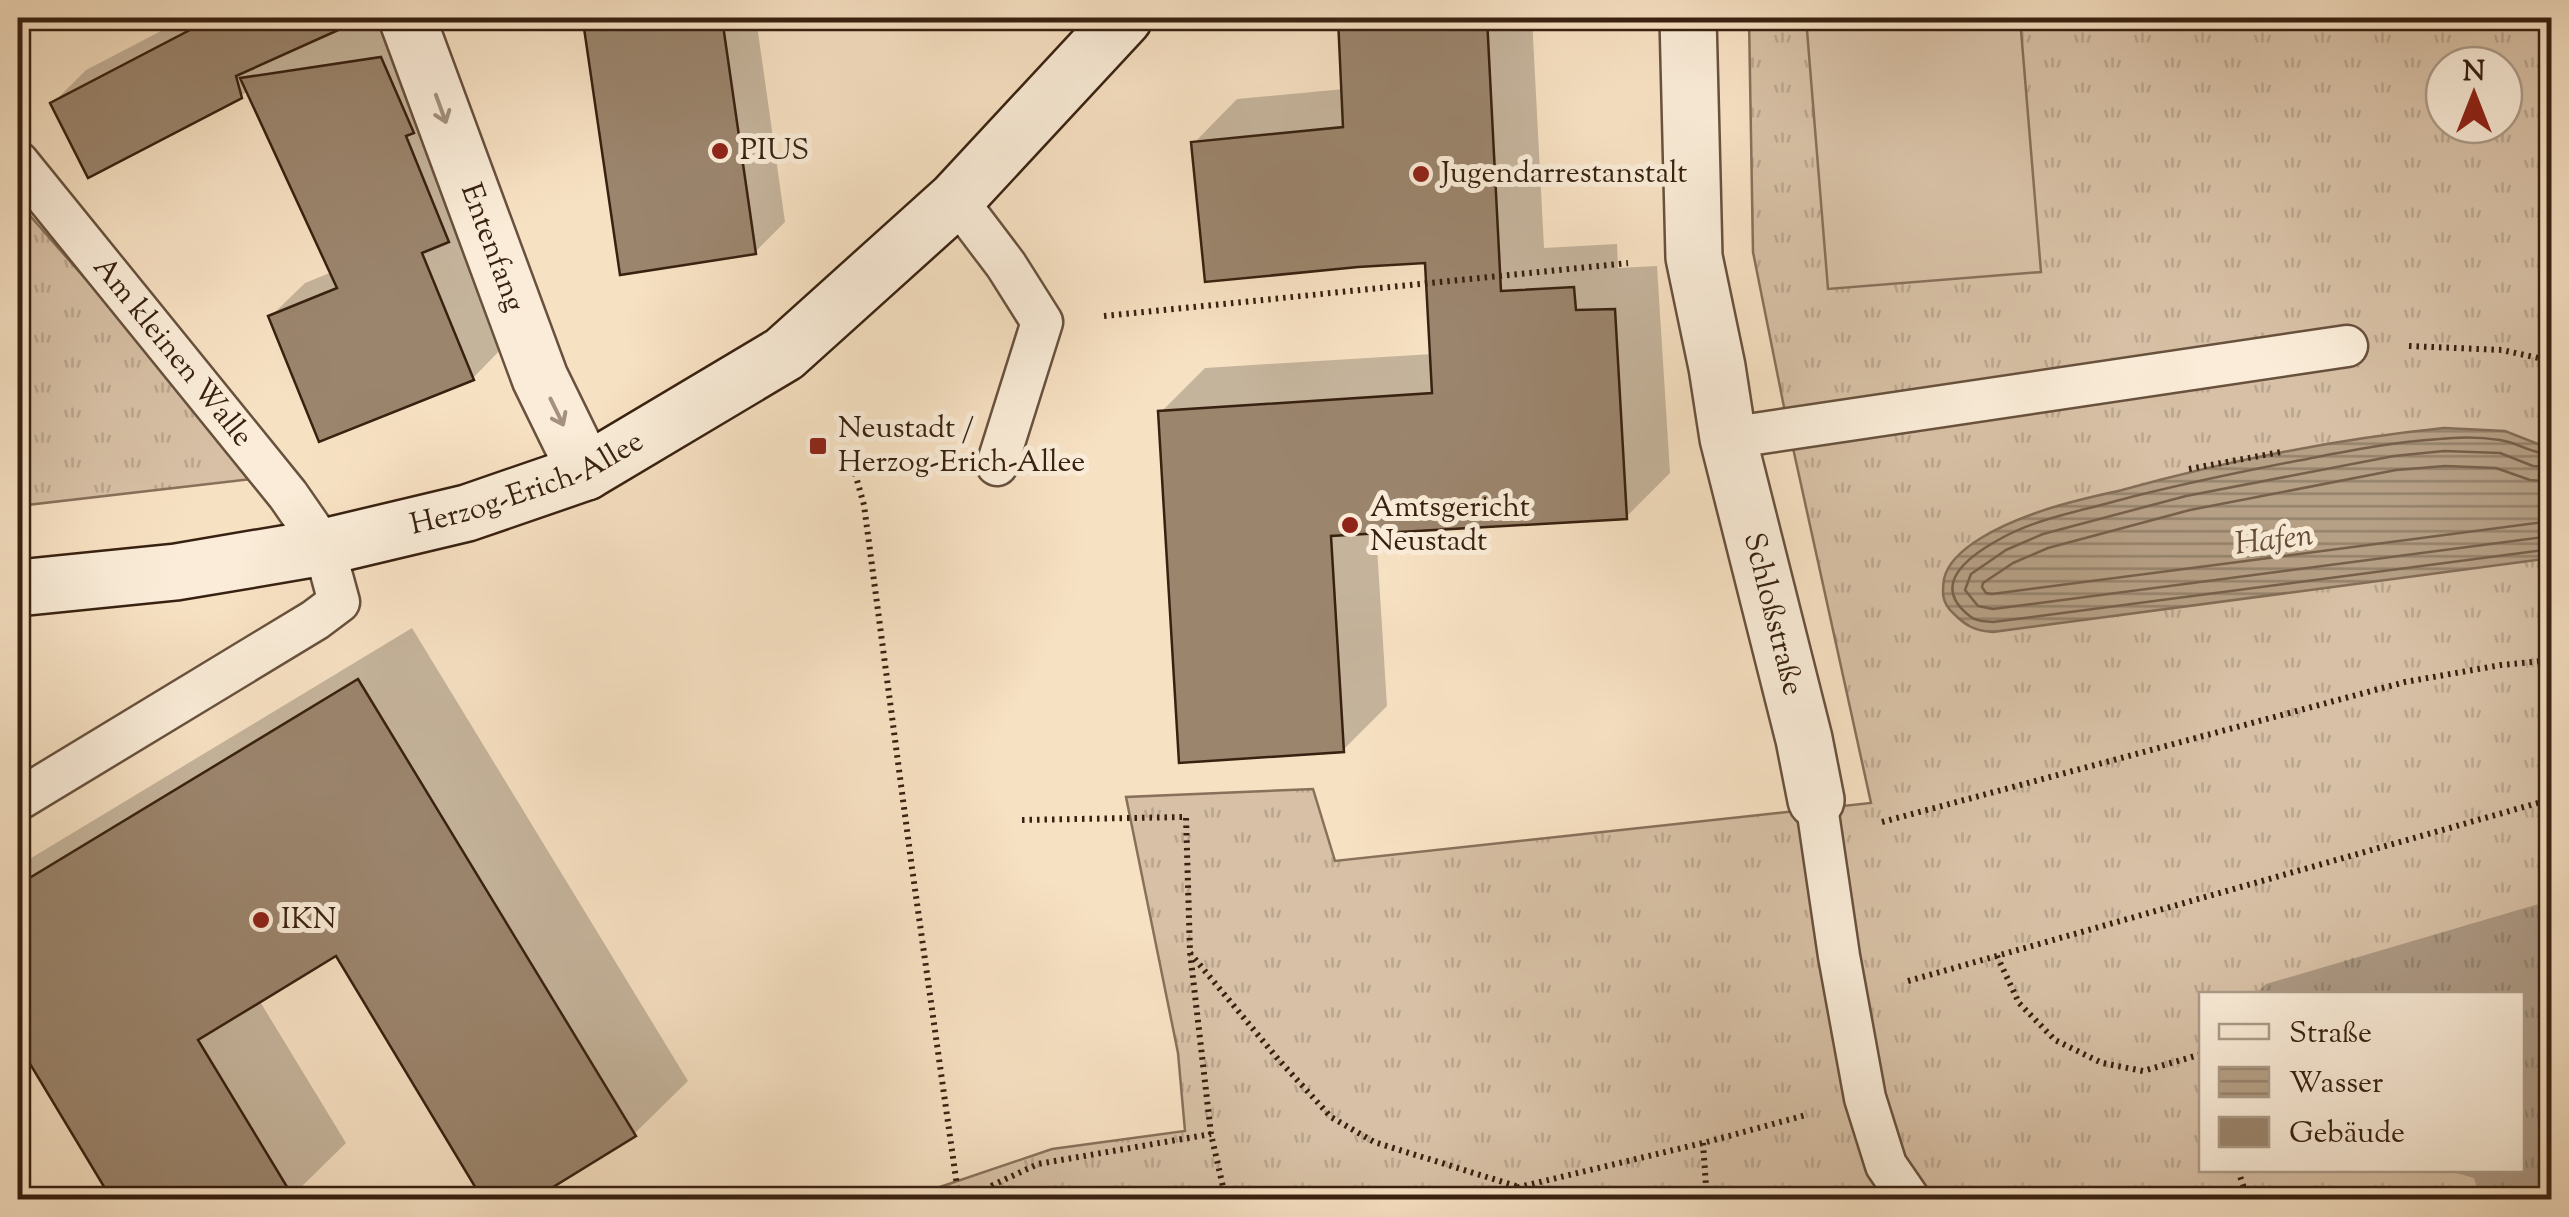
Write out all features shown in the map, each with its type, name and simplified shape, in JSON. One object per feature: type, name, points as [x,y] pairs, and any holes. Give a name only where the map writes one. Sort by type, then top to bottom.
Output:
[{"type":"street","name":"Entenfang","points":[[407,18],[540,378],[586,472]]},
{"type":"street","name":"Schloßstraße","points":[[1688,18],[1694,257],[1728,438],[1804,739],[1819,819]]},
{"type":"street","name":"Herzog-Erich-Allee","points":[[18,588],[176,572],[324,547],[467,513],[586,472],[784,354],[956,199],[1120,19]]},
{"type":"lane","name":"Am kleinen Walle","points":[[18,162],[288,495],[324,547],[339,602],[316,620],[18,800]]},
{"type":"lane","points":[[956,199],[1006,265],[1042,322],[997,464]]},
{"type":"lane","points":[[1728,438],[2347,346]]},
{"type":"lane","name":"Schloßstraße","points":[[1819,819],[1865,1098],[1886,1165],[1910,1200]]},
{"type":"path","points":[[1042,322],[1694,257]]},
{"type":"path","points":[[2347,346],[2502,350],[2552,361]]},
{"type":"path","points":[[2189,468],[2281,452]]},
{"type":"path","points":[[850,459],[864,505],[959,1200]]},
{"type":"path","points":[[1819,819],[2405,682],[2502,664],[2552,660]]},
{"type":"path","points":[[1846,998],[2552,800]]},
{"type":"path","points":[[1022,820],[1186,818],[1190,952],[1211,1134],[1226,1200]]},
{"type":"path","points":[[1190,952],[1331,1117],[1374,1142],[1519,1187]]},
{"type":"path","points":[[1996,956],[2019,1003],[2043,1028],[2055,1040],[2102,1063],[2142,1071],[2199,1055]]},
{"type":"path","points":[[1482,1200],[1519,1187],[1703,1143],[1865,1098]]},
{"type":"path","points":[[974,1200],[992,1185],[1038,1164],[1211,1134]]},
{"type":"path","points":[[1703,1143],[1707,1200]]},
{"type":"path","points":[[2239,1172],[2248,1200]]},
{"type":"green space","points":[[1749,18],[2551,18],[2551,1199],[908,1200],[1052,1149],[1185,1131],[1178,1053],[1126,797],[1313,789],[1335,861],[1871,803],[1753,252]]},
{"type":"green space","points":[[1806,18],[2020,18],[2041,272],[1828,289]]},
{"type":"green space","points":[[18,202],[260,478],[18,506]]},
{"type":"water","name":"Hafen","points":[[2444,428],[2505,431],[2538,444],[2551,444],[2551,558],[1993,632],[1967,624],[1945,602],[1944,579],[1957,557],[2021,518],[2077,500],[2282,452]]},
{"type":"building","points":[[213,18],[365,18],[236,76],[242,98],[88,178],[50,103]]},
{"type":"building","points":[[658,18],[722,18],[756,254],[620,275],[584,28]]},
{"type":"building","name":"Amtsgericht Neustadt","points":[[1338,18],[1487,18],[1501,291],[1574,287],[1576,310],[1615,309],[1627,519],[1331,536],[1344,752],[1179,763],[1158,411],[1432,393],[1425,263],[1205,282],[1191,142],[1343,127]]},
{"type":"building","points":[[381,57],[414,133],[406,136],[449,242],[422,253],[474,380],[319,442],[268,316],[337,288],[240,78]]},
{"type":"building","name":"IKN","points":[[358,679],[636,1136],[532,1200],[483,1200],[336,956],[198,1040],[295,1200],[112,1200],[18,1044],[18,885]]},
{"type":"place","name":"PIUS","points":[[720,151]]},
{"type":"place","name":"Jugendarrestanstalt","points":[[1421,174]]},
{"type":"place","name":"Neustadt / Herzog-Erich-Allee","points":[[818,446]]},
{"type":"place","name":"Amtsgericht Neustadt","points":[[1350,525]]},
{"type":"place","name":"IKN","points":[[261,920]]}]
